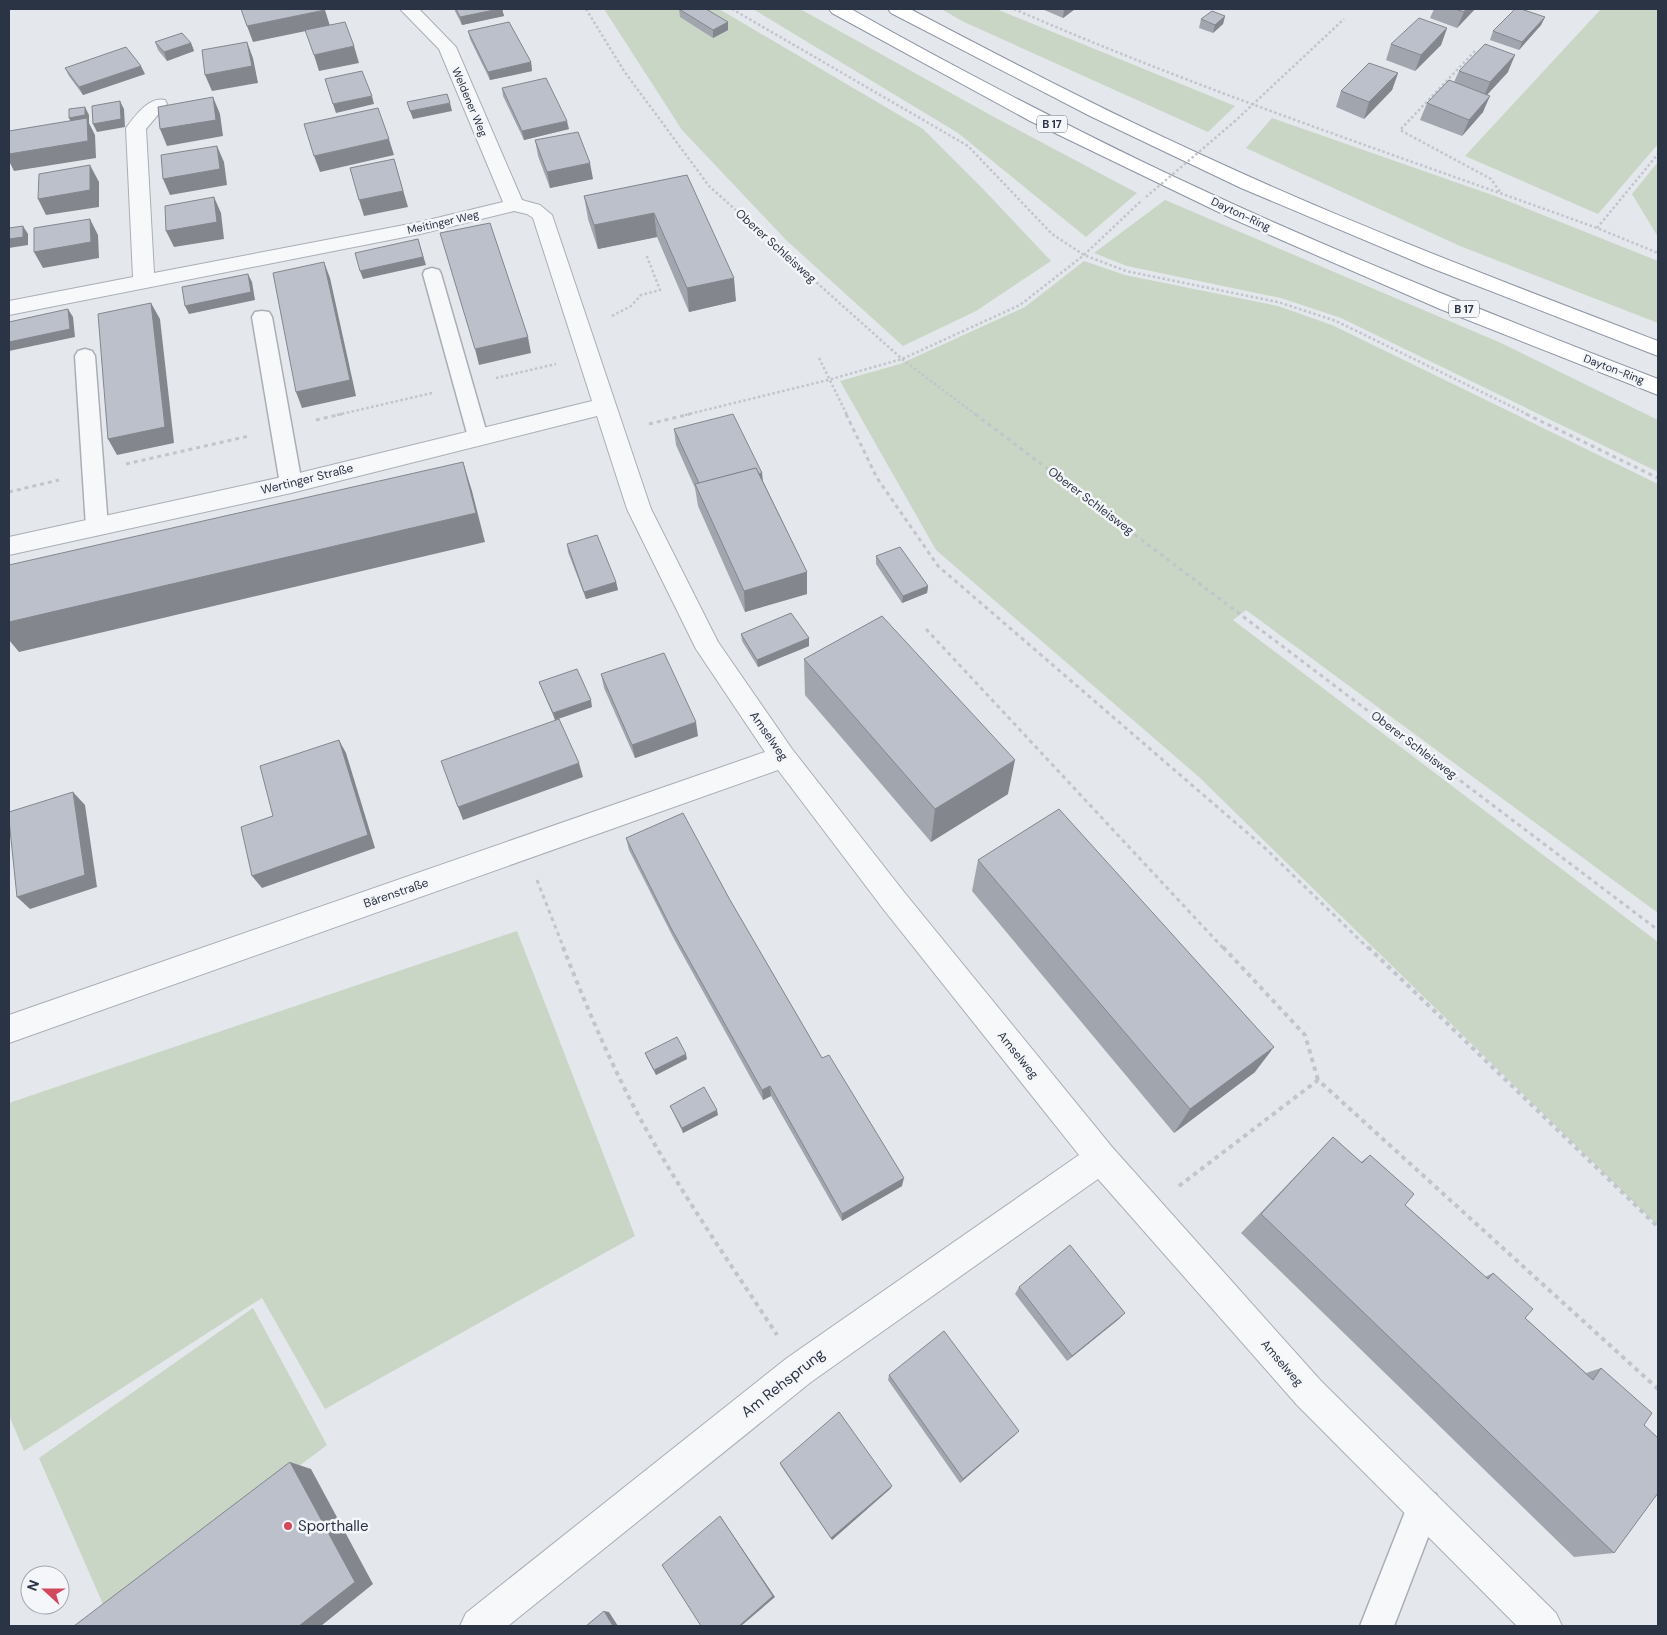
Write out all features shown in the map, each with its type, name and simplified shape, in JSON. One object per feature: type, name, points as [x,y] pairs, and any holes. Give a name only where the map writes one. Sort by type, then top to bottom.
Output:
[{"type":"highway","name":"Dayton-Ring","points":[[838,9],[943,68],[1128,162],[1272,228],[1412,288],[1658,387]]},
{"type":"highway","name":"B 17","points":[[897,9],[1066,97],[1289,202],[1457,271],[1658,349]]},
{"type":"street","name":"Weldener Weg","points":[[409,9],[447,47],[514,206]]},
{"type":"street","points":[[144,282],[136,128],[158,104]]},
{"type":"street","name":"Meitinger Weg","points":[[9,308],[420,228],[514,206],[533,209],[542,214],[609,420]]},
{"type":"street","name":"Wertinger Straße","points":[[9,546],[291,484],[478,437],[609,420]]},
{"type":"street","name":"Amselweg","points":[[609,420],[639,509],[709,649],[783,758],[894,901],[1101,1158],[1309,1393],[1543,1626]]},
{"type":"street","name":"Bärenstraße","points":[[9,1029],[783,758]]},
{"type":"street","name":"Am Rehsprung","points":[[479,1626],[799,1370],[1101,1158]]},
{"type":"lane","points":[[432,274],[478,437]]},
{"type":"lane","points":[[262,317],[291,484]]},
{"type":"lane","points":[[85,356],[97,528]]},
{"type":"lane","points":[[1377,1626],[1424,1506]]},
{"type":"path","name":"Oberer Schleisweg","points":[[586,9],[624,71],[709,186],[902,359],[1658,930]]},
{"type":"path","points":[[732,9],[968,146],[1052,234],[1084,255],[1126,271],[1278,302],[1336,321],[1658,478]]},
{"type":"path","points":[[1014,9],[1069,33],[1256,104],[1597,228],[1658,253]]},
{"type":"path","points":[[609,420],[828,380],[902,359],[1020,305],[1084,255],[1146,197],[1256,104],[1344,19]]},
{"type":"path","points":[[1475,51],[1400,130],[1491,179],[1501,193]]},
{"type":"path","points":[[1597,228],[1658,154]]},
{"type":"path","points":[[577,324],[614,315],[631,306],[641,295],[660,290],[646,254]]},
{"type":"path","points":[[819,358],[877,478],[938,566],[1266,849],[1658,1227]]},
{"type":"path","points":[[926,629],[1305,1034],[1318,1080],[1658,1389]]},
{"type":"path","points":[[524,848],[574,976],[634,1107],[696,1212],[799,1370]]},
{"type":"path","points":[[1147,1210],[1318,1080]]},
{"type":"green space","points":[[604,9],[719,9],[923,129],[1051,261],[976,311],[903,346],[786,240],[682,130]]},
{"type":"green space","points":[[753,9],[800,9],[994,117],[1137,193],[1086,237],[958,133]]},
{"type":"green space","points":[[941,9],[996,9],[1235,106],[1208,132],[964,22]]},
{"type":"green space","points":[[1601,9],[1658,9],[1658,144],[1598,214],[1465,156]]},
{"type":"green space","points":[[1272,118],[1498,197],[1658,261],[1658,323],[1460,246],[1246,148]]},
{"type":"green space","points":[[1658,162],[1658,237],[1632,194]]},
{"type":"green space","points":[[1165,200],[1501,343],[1658,420],[1658,472],[1341,318],[1281,298],[1127,266],[1094,253]]},
{"type":"green space","points":[[1084,261],[1125,275],[1278,306],[1332,325],[1658,484],[1658,913],[1246,610],[1233,620],[1658,942],[1658,1226],[1199,777],[936,550],[840,381],[900,364],[1025,307]]},
{"type":"green space","points":[[517,931],[635,1236],[325,1409],[262,1298],[24,1451],[9,1415],[9,1103]]},
{"type":"green space","points":[[253,1308],[327,1445],[106,1611],[39,1458]]},
{"type":"building","points":[[241,9],[325,9],[325,10],[247,26]]},
{"type":"building","points":[[456,9],[499,9],[460,17]]},
{"type":"building","points":[[679,9],[706,9],[728,22],[713,30]]},
{"type":"building","points":[[1455,9],[1466,9],[1464,12]]},
{"type":"building","points":[[1515,9],[1521,9],[1545,17],[1522,42],[1493,31]]},
{"type":"building","points":[[1212,11],[1225,16],[1215,25],[1201,19]]},
{"type":"building","points":[[1419,18],[1447,28],[1421,55],[1391,44]]},
{"type":"building","points":[[345,22],[354,46],[314,55],[305,30]]},
{"type":"building","points":[[509,22],[531,62],[488,72],[468,31]]},
{"type":"building","points":[[182,33],[191,43],[164,52],[155,42]]},
{"type":"building","points":[[247,42],[252,66],[205,75],[202,50]]},
{"type":"building","points":[[1485,44],[1515,55],[1490,82],[1459,71]]},
{"type":"building","points":[[126,47],[141,66],[79,87],[65,68]]},
{"type":"building","points":[[1369,63],[1398,73],[1369,102],[1341,91]]},
{"type":"building","points":[[362,71],[372,96],[333,104],[325,79]]},
{"type":"building","points":[[546,78],[567,121],[522,131],[502,88]]},
{"type":"building","points":[[1449,80],[1490,96],[1469,120],[1427,103]]},
{"type":"building","points":[[447,94],[450,103],[410,111],[407,102]]},
{"type":"building","points":[[213,97],[216,120],[160,129],[158,107]]},
{"type":"building","points":[[120,101],[121,119],[93,124],[92,106]]},
{"type":"building","points":[[85,107],[85,115],[69,118],[69,109]]},
{"type":"building","points":[[378,108],[389,139],[314,156],[304,124]]},
{"type":"building","points":[[87,118],[88,141],[9,154],[9,131]]},
{"type":"building","points":[[578,132],[590,163],[547,172],[535,140]]},
{"type":"building","points":[[217,146],[220,169],[163,179],[161,155]]},
{"type":"building","points":[[394,159],[403,191],[359,200],[350,168]]},
{"type":"building","points":[[90,165],[90,190],[38,199],[39,174]]},
{"type":"building","points":[[687,175],[734,278],[687,288],[654,213],[594,225],[584,196]]},
{"type":"building","points":[[214,197],[217,222],[166,231],[165,206]]},
{"type":"building","points":[[90,219],[91,242],[34,252],[34,228]]},
{"type":"building","points":[[490,223],[528,337],[475,349],[440,233]]},
{"type":"building","points":[[23,226],[23,237],[9,239],[9,228]]},
{"type":"building","points":[[418,239],[423,257],[360,271],[355,253]]},
{"type":"building","points":[[324,262],[350,380],[296,392],[273,273]]},
{"type":"building","points":[[248,274],[251,292],[185,306],[182,287]]},
{"type":"building","points":[[151,303],[165,427],[108,439],[98,314]]},
{"type":"building","points":[[68,309],[70,329],[9,342],[9,322]]},
{"type":"building","points":[[733,414],[762,473],[759,474],[756,468],[699,483],[674,429]]},
{"type":"building","points":[[463,462],[476,513],[9,622],[9,565]]},
{"type":"building","points":[[756,468],[807,572],[744,591],[695,484]]},
{"type":"building","points":[[597,535],[616,582],[584,592],[567,544]]},
{"type":"building","points":[[900,547],[928,586],[903,596],[876,556]]},
{"type":"building","points":[[791,613],[809,638],[757,660],[741,634]]},
{"type":"building","points":[[882,616],[1015,760],[935,809],[804,659]]},
{"type":"building","points":[[664,653],[696,722],[632,745],[601,674]]},
{"type":"building","points":[[577,669],[591,700],[553,713],[539,682]]},
{"type":"building","points":[[559,719],[579,763],[458,807],[441,761]]},
{"type":"building","points":[[339,740],[368,835],[252,876],[241,827],[273,816],[260,766]]},
{"type":"building","points":[[73,792],[85,875],[17,897],[9,812]]},
{"type":"building","points":[[1059,809],[1274,1047],[1190,1109],[978,860]]},
{"type":"building","points":[[683,813],[730,900],[822,1058],[829,1055],[904,1178],[842,1214],[770,1086],[762,1090],[671,928],[626,838]]},
{"type":"building","points":[[677,1037],[686,1054],[654,1070],[645,1053]]},
{"type":"building","points":[[704,1087],[717,1110],[682,1128],[670,1106]]},
{"type":"building","points":[[1333,1137],[1362,1163],[1370,1155],[1414,1194],[1405,1205],[1488,1279],[1493,1273],[1533,1309],[1525,1318],[1593,1380],[1601,1368],[1652,1413],[1644,1425],[1658,1438],[1658,1493],[1614,1553],[1261,1214]]},
{"type":"building","points":[[1070,1245],[1125,1313],[1072,1356],[1019,1287]]},
{"type":"building","points":[[944,1331],[1019,1431],[963,1479],[889,1375]]},
{"type":"building","points":[[839,1412],[892,1486],[831,1538],[780,1463]]},
{"type":"building","name":"Sporthalle","points":[[290,1462],[355,1582],[299,1626],[74,1626]]},
{"type":"building","points":[[720,1516],[773,1596],[739,1626],[701,1626],[662,1565]]},
{"type":"building","points":[[604,1611],[613,1626],[586,1626]]},
{"type":"place","name":"Sporthalle","points":[[288,1526]]}]
